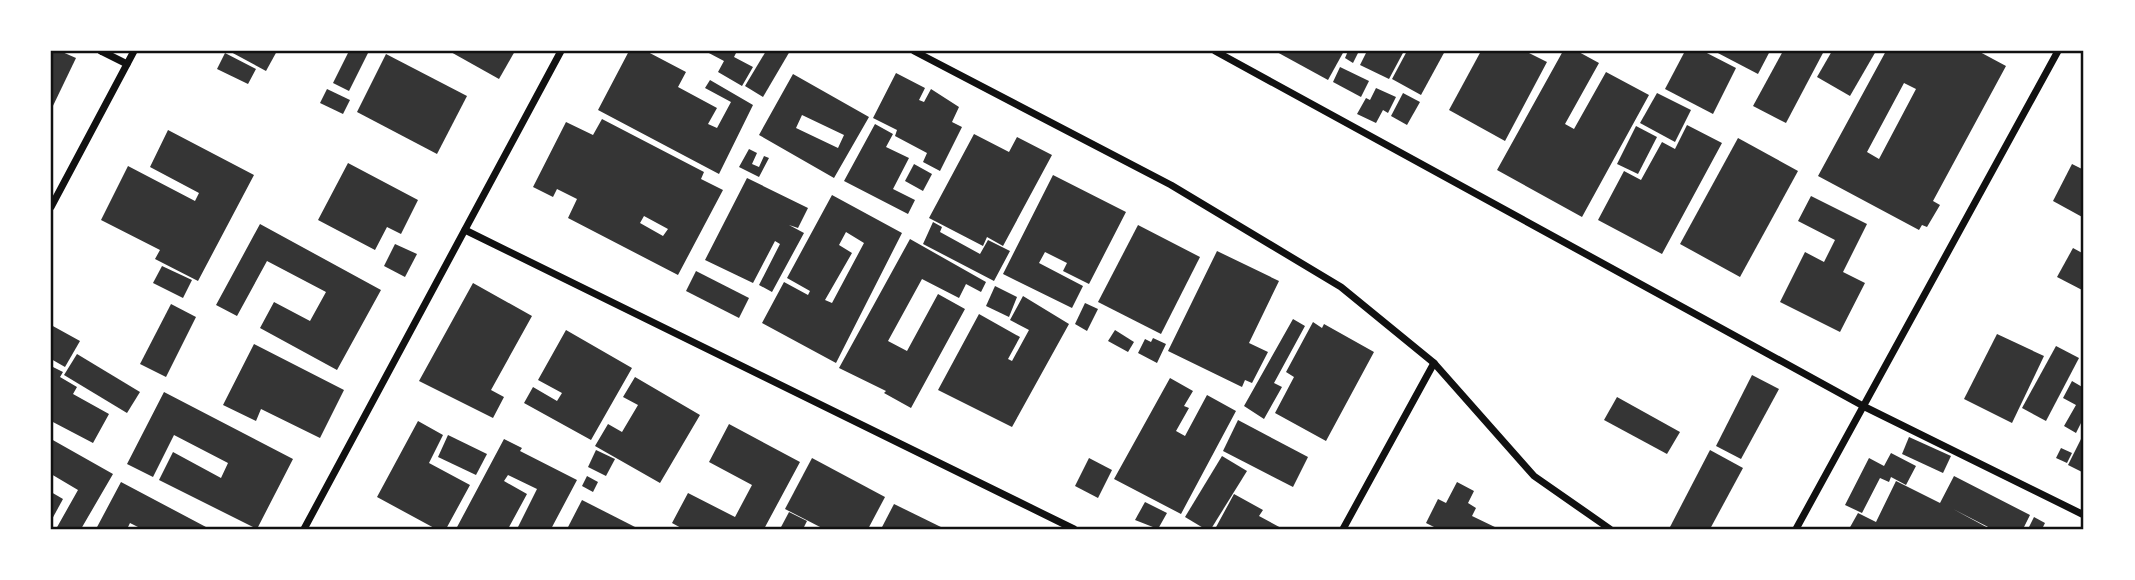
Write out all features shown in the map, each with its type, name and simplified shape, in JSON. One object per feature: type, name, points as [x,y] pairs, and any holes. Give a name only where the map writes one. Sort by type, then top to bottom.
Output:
[{"type":"street","points":[[101,51],[127,64]]},
{"type":"street","points":[[51,207],[134,51]]},
{"type":"street","points":[[304,529],[561,51]]},
{"type":"street","points":[[914,51],[1171,185],[1341,287],[1434,363],[1534,476],[1610,529]]},
{"type":"street","points":[[1215,51],[1865,407],[2084,515]]},
{"type":"street","points":[[1796,529],[2058,51]]},
{"type":"street","points":[[465,230],[1073,529]]},
{"type":"street","points":[[1343,529],[1434,363]]},
{"type":"building","points":[[51,51],[60,51],[76,58],[51,110]]},
{"type":"building","points":[[229,51],[277,51],[266,71]]},
{"type":"building","points":[[349,51],[369,51],[349,91],[333,83]]},
{"type":"building","points":[[449,51],[515,51],[499,79]]},
{"type":"building","points":[[629,51],[646,51],[686,72],[678,87],[717,108],[708,124],[717,128],[731,102],[705,88],[710,80],[753,105],[719,174],[598,110]]},
{"type":"building","points":[[705,51],[737,51],[734,57],[753,67],[742,86],[718,72],[724,61]]},
{"type":"building","points":[[766,51],[790,51],[763,97],[745,86]]},
{"type":"building","points":[[1275,51],[1344,51],[1328,80]]},
{"type":"building","points":[[1348,51],[1359,51],[1353,63],[1345,58]]},
{"type":"building","points":[[1367,51],[1404,51],[1389,79],[1360,65]]},
{"type":"building","points":[[1407,51],[1445,51],[1421,95],[1392,79]]},
{"type":"building","points":[[1481,51],[1525,51],[1547,62],[1505,141],[1449,110]]},
{"type":"building","points":[[1563,51],[1577,51],[1599,63],[1565,124],[1574,129],[1606,72],[1649,95],[1582,217],[1497,170]]},
{"type":"building","points":[[1685,51],[1703,51],[1736,68],[1713,114],[1665,89]]},
{"type":"building","points":[[1714,51],[1770,51],[1758,74]]},
{"type":"building","points":[[1783,51],[1824,51],[1786,123],[1753,106]]},
{"type":"building","points":[[1832,51],[1876,51],[1850,96],[1817,77]]},
{"type":"building","points":[[1886,51],[1978,51],[2006,66],[1933,201],[1940,205],[1927,227],[1922,225],[1919,230],[1818,176]],"holes":[[[1904,83],[1916,89],[1879,159],[1867,152]]]},
{"type":"building","points":[[225,53],[256,69],[248,84],[217,69]]},
{"type":"building","points":[[386,54],[467,96],[437,154],[357,112]]},
{"type":"building","points":[[1340,67],[1369,81],[1361,97],[1333,82]]},
{"type":"building","points":[[896,73],[925,88],[919,100],[924,102],[931,89],[959,107],[952,122],[962,127],[940,171],[923,162],[927,153],[895,136],[897,130],[873,118]]},
{"type":"building","points":[[793,74],[869,117],[834,178],[759,135]],"holes":[[[802,115],[844,135],[838,148],[796,128]]]},
{"type":"building","points":[[1376,88],[1396,97],[1388,113],[1383,110],[1376,123],[1357,114],[1366,98],[1370,100]]},
{"type":"building","points":[[327,89],[350,100],[343,114],[320,103]]},
{"type":"building","points":[[1403,93],[1420,102],[1407,125],[1391,116]]},
{"type":"building","points":[[1657,93],[1691,110],[1675,142],[1640,123]]},
{"type":"building","points":[[602,119],[704,172],[701,179],[723,190],[678,275],[568,218],[577,199],[557,189],[553,197],[533,187],[566,122],[593,135]],"holes":[[[644,216],[668,229],[663,236],[640,223]]]},
{"type":"building","points":[[875,124],[893,134],[886,147],[909,158],[893,189],[915,200],[908,214],[844,181]]},
{"type":"building","points":[[1687,125],[1722,143],[1662,254],[1598,220],[1624,171],[1641,180],[1662,142],[1675,149]]},
{"type":"building","points":[[1636,126],[1657,137],[1638,174],[1617,164]]},
{"type":"building","points":[[168,130],[254,175],[198,281],[155,259],[160,250],[101,220],[128,166],[195,201],[199,193],[150,167]]},
{"type":"building","points":[[974,134],[1009,152],[1017,137],[1052,155],[1003,246],[987,237],[983,246],[929,218]]},
{"type":"building","points":[[1738,138],[1798,171],[1740,277],[1680,244]]},
{"type":"building","points":[[749,149],[757,153],[752,164],[759,167],[764,156],[769,158],[759,177],[739,167]]},
{"type":"building","points":[[348,163],[418,200],[401,234],[387,227],[375,250],[318,220]]},
{"type":"building","points":[[914,164],[932,174],[923,191],[905,181]]},
{"type":"building","points":[[2072,164],[2084,170],[2084,218],[2053,201]]},
{"type":"building","points":[[1053,175],[1126,212],[1089,284],[1063,271],[1067,263],[1045,252],[1039,263],[1083,286],[1072,308],[1003,274]]},
{"type":"building","points":[[747,178],[808,208],[798,228],[789,225],[804,233],[772,292],[759,285],[780,244],[775,241],[753,283],[705,260]]},
{"type":"building","points":[[832,195],[902,233],[836,363],[762,323],[784,282],[808,295],[810,291],[787,278]],"holes":[[[846,232],[864,243],[832,303],[825,300],[852,253],[839,245]]]},
{"type":"building","points":[[1811,196],[1867,224],[1843,272],[1865,283],[1840,332],[1780,302],[1805,252],[1824,262],[1835,240],[1798,221]]},
{"type":"building","points":[[933,222],[942,227],[940,232],[980,254],[988,240],[1010,251],[994,281],[923,244]]},
{"type":"building","points":[[260,224],[381,290],[337,370],[260,328],[274,302],[310,321],[326,292],[267,261],[237,316],[216,305]]},
{"type":"building","points":[[1138,225],[1200,257],[1161,334],[1098,302]]},
{"type":"building","points":[[910,239],[986,282],[981,292],[966,284],[959,298],[922,279],[888,341],[907,351],[938,294],[965,309],[911,408],[884,393],[886,391],[839,368]]},
{"type":"building","points":[[395,244],[417,254],[405,277],[384,266]]},
{"type":"building","points":[[2073,248],[2084,254],[2084,291],[2057,277]]},
{"type":"building","points":[[1217,251],[1279,281],[1249,343],[1268,352],[1252,383],[1245,380],[1242,387],[1168,351]]},
{"type":"building","points":[[162,266],[192,280],[183,298],[153,283]]},
{"type":"building","points":[[696,271],[749,298],[739,318],[686,291]]},
{"type":"building","points":[[473,283],[532,316],[491,390],[504,397],[493,418],[419,381]]},
{"type":"building","points":[[995,286],[1017,297],[1009,317],[986,306]]},
{"type":"building","points":[[1023,296],[1069,324],[1012,427],[938,390],[979,314],[1020,337],[1008,359],[1012,361],[1029,330],[1010,320]]},
{"type":"building","points":[[1085,303],[1098,309],[1087,331],[1075,324]]},
{"type":"building","points":[[171,304],[196,317],[166,377],[140,364]]},
{"type":"building","points":[[1293,319],[1305,326],[1274,383],[1282,387],[1264,419],[1244,406]]},
{"type":"building","points":[[1313,322],[1322,328],[1324,324],[1374,352],[1326,441],[1275,413],[1294,377],[1286,372]]},
{"type":"building","points":[[51,325],[80,341],[65,367],[51,359]]},
{"type":"building","points":[[566,330],[632,368],[591,440],[524,403],[533,387],[557,401],[562,393],[538,380]]},
{"type":"building","points":[[1115,330],[1134,342],[1128,352],[1108,341]]},
{"type":"building","points":[[1997,334],[2044,356],[2012,423],[1964,399]]},
{"type":"building","points":[[1153,338],[1166,344],[1157,363],[1138,353],[1145,339],[1151,342]]},
{"type":"building","points":[[254,344],[344,390],[320,438],[261,409],[256,421],[223,405]]},
{"type":"building","points":[[2056,346],[2079,358],[2046,421],[2022,408]]},
{"type":"building","points":[[77,354],[140,392],[127,413],[64,375]]},
{"type":"building","points":[[51,366],[63,372],[60,377],[77,387],[73,394],[109,414],[93,443],[51,421]]},
{"type":"building","points":[[1752,375],[1779,389],[1741,459],[1716,446]]},
{"type":"building","points":[[635,377],[700,415],[660,483],[595,446],[608,424],[622,432],[638,405],[623,397]]},
{"type":"building","points":[[1170,378],[1193,391],[1184,406],[1189,408],[1176,431],[1185,436],[1207,395],[1236,411],[1181,514],[1114,479]]},
{"type":"building","points":[[2072,381],[2084,388],[2084,417],[2076,433],[2064,426],[2076,405],[2063,398]]},
{"type":"building","points":[[164,392],[293,459],[257,529],[159,480],[173,452],[221,478],[228,463],[174,435],[153,477],[127,464]]},
{"type":"building","points":[[1617,397],[1680,432],[1667,454],[1604,420]]},
{"type":"building","points":[[1238,420],[1308,457],[1293,487],[1223,451]]},
{"type":"building","points":[[418,421],[443,435],[429,463],[470,485],[446,529],[436,529],[377,497]]},
{"type":"building","points":[[729,424],[800,462],[764,529],[683,529],[672,523],[688,493],[735,517],[752,485],[709,462]]},
{"type":"building","points":[[2084,433],[2084,473],[2068,465]]},
{"type":"building","points":[[448,435],[487,454],[476,475],[438,457]]},
{"type":"building","points":[[1909,437],[1951,456],[1943,473],[1902,454]]},
{"type":"building","points":[[51,439],[113,474],[81,529],[56,529],[78,490],[51,474]]},
{"type":"building","points":[[504,439],[522,448],[520,451],[577,480],[551,529],[517,529],[537,489],[508,475],[504,481],[527,494],[508,529],[456,529]]},
{"type":"building","points":[[2061,448],[2072,453],[2067,463],[2056,458]]},
{"type":"building","points":[[596,450],[615,459],[606,476],[588,467]]},
{"type":"building","points":[[1710,450],[1743,468],[1710,529],[1674,529],[1670,527]]},
{"type":"building","points":[[1891,453],[1916,466],[1906,485],[1891,477],[1889,482],[1880,478],[1862,513],[1845,505],[1869,458],[1884,466]]},
{"type":"building","points":[[1222,456],[1247,471],[1211,529],[1205,529],[1185,517]]},
{"type":"building","points":[[812,458],[885,497],[868,529],[824,529],[785,509]]},
{"type":"building","points":[[1089,458],[1112,470],[1098,498],[1075,486]]},
{"type":"building","points":[[587,476],[598,482],[593,492],[582,486]]},
{"type":"building","points":[[1954,476],[2030,515],[2023,529],[1992,529],[1953,509],[1990,529],[1849,529],[1858,513],[1876,522],[1896,481],[1940,503]]},
{"type":"building","points":[[121,482],[206,527],[205,529],[142,529],[130,523],[127,529],[96,529]]},
{"type":"building","points":[[1457,482],[1474,491],[1468,503],[1476,508],[1472,516],[1499,529],[1438,529],[1426,523],[1438,499],[1446,503]]},
{"type":"building","points":[[51,492],[63,499],[51,521]]},
{"type":"building","points":[[1234,494],[1263,510],[1259,516],[1283,529],[1215,529]]},
{"type":"building","points":[[582,500],[639,529],[567,529]]},
{"type":"building","points":[[1145,502],[1167,513],[1158,529],[1135,520]]},
{"type":"building","points":[[894,504],[945,529],[881,529]]},
{"type":"building","points":[[789,512],[807,521],[803,529],[780,529]]},
{"type":"building","points":[[2034,517],[2045,523],[2042,529],[2028,529]]}]
